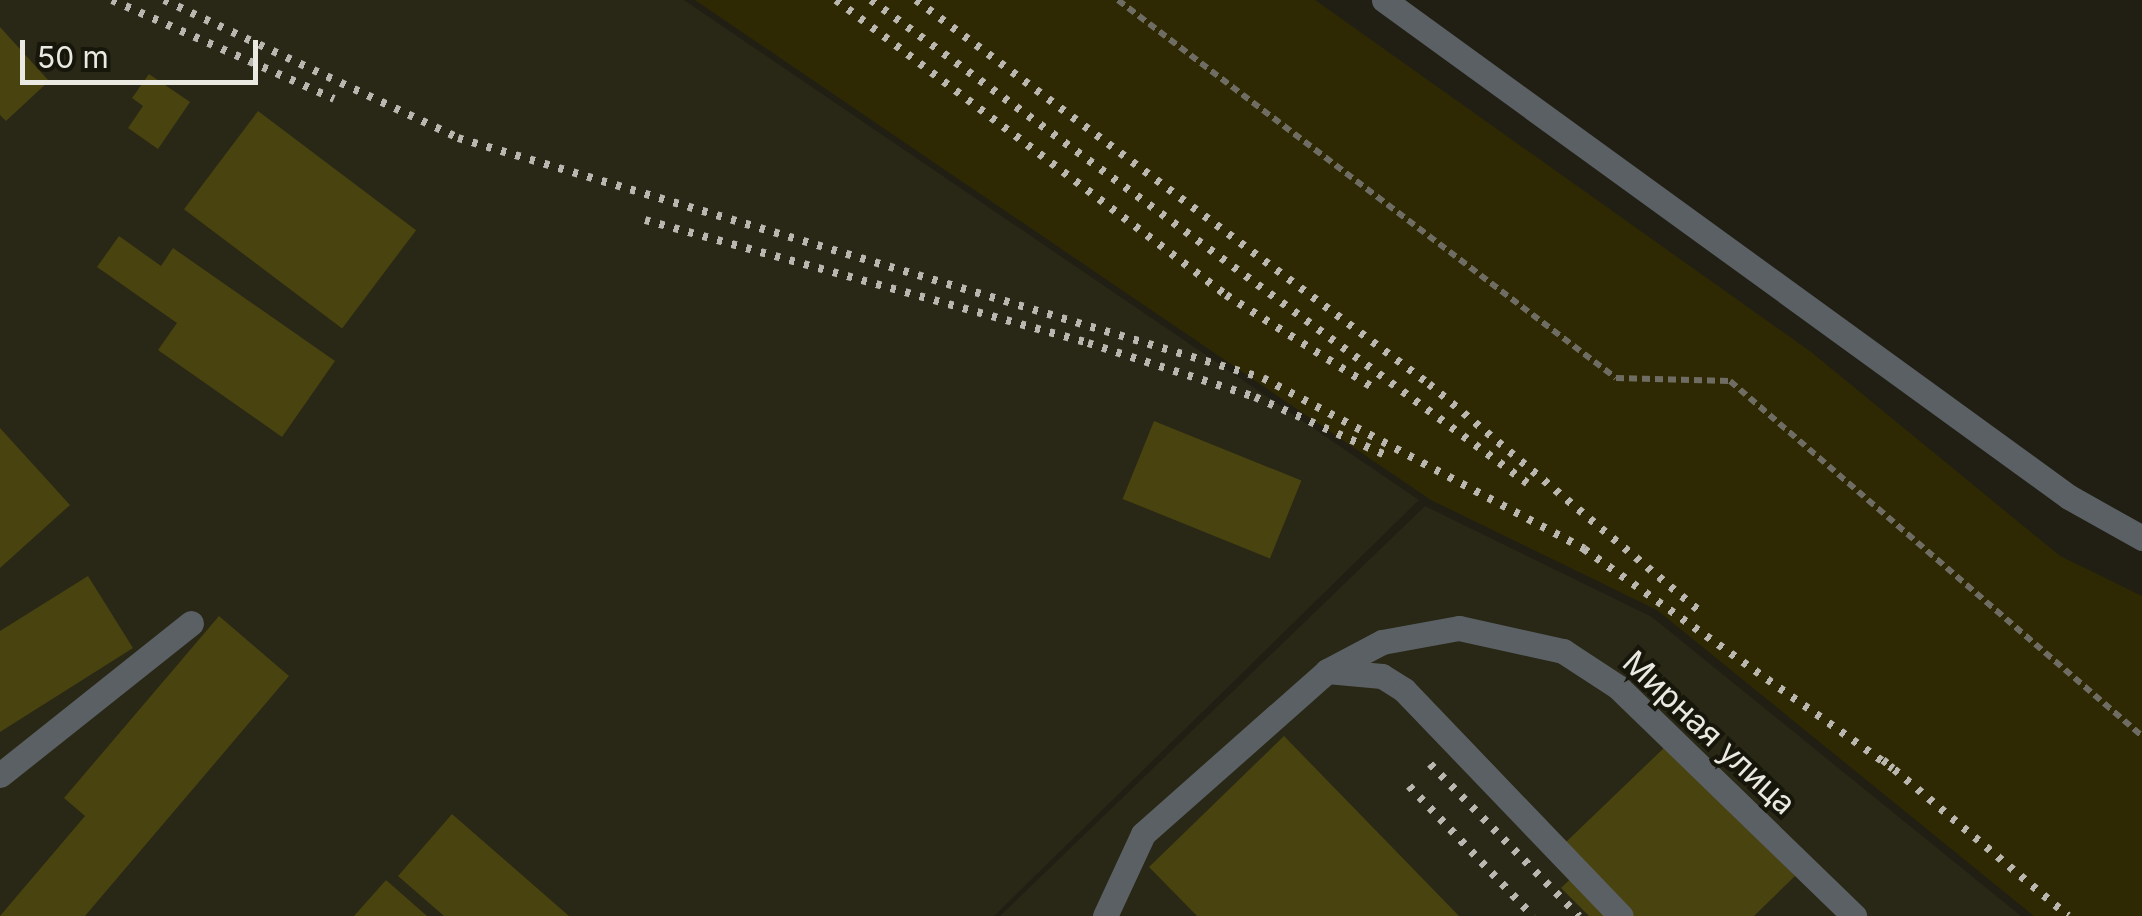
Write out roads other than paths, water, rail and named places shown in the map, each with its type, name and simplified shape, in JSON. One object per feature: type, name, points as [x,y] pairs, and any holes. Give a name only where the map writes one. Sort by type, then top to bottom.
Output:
[{"type":"lane","points":[[1384,0],[2070,497],[2142,538]]},
{"type":"lane","points":[[0,775],[191,622]]},
{"type":"lane","name":"Мирная улица","points":[[1110,912],[1143,834],[1327,671],[1428,631],[1493,630],[1564,650],[1618,687],[1854,916]]},
{"type":"lane","points":[[1327,671],[1382,676],[1404,690],[1622,916]]},
{"type":"railway","points":[[112,0],[334,99]]},
{"type":"railway","points":[[164,0],[458,138],[1263,378],[1584,549],[1893,769]]},
{"type":"railway","points":[[836,0],[1226,295],[1375,389]]},
{"type":"railway","points":[[871,0],[1527,483]]},
{"type":"railway","points":[[916,0],[1429,384],[1704,615]]},
{"type":"railway","points":[[645,220],[1088,343],[1255,397],[1385,455]]},
{"type":"railway","points":[[1883,760],[2068,916]]},
{"type":"railway","points":[[1430,764],[1579,916]]},
{"type":"railway","points":[[1409,786],[1533,916]]}]
